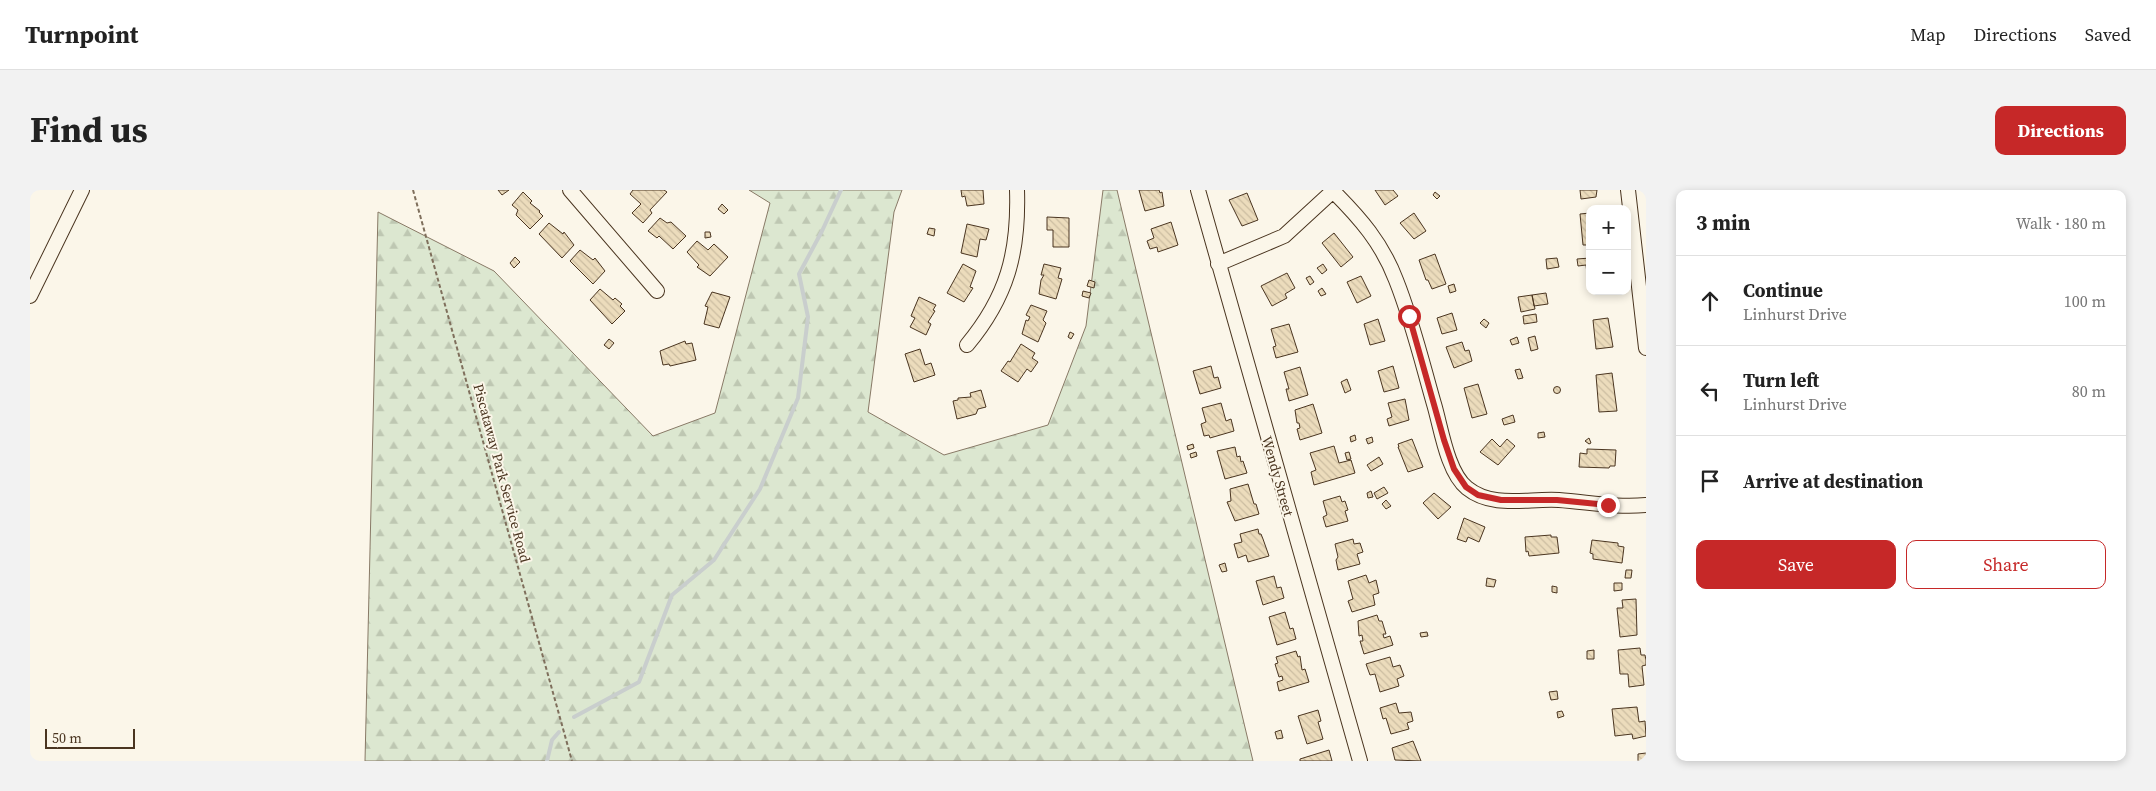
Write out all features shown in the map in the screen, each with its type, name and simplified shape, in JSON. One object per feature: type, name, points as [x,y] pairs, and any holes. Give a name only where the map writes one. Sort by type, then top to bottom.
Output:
[{"type":"street","points":[[30,296],[82,190]]},
{"type":"street","points":[[570,190],[657,291]]},
{"type":"street","points":[[967,345],[982,327],[1007,278],[1016,242],[1018,190]]},
{"type":"street","name":"Wendy Street","points":[[1198,190],[1360,761]]},
{"type":"street","points":[[1628,190],[1642,282],[1646,348]]},
{"type":"street","points":[[1218,264],[1284,236],[1334,191],[1362,220],[1384,253],[1396,279],[1409,316],[1444,440],[1454,469],[1466,487],[1478,495],[1501,500],[1557,500],[1618,506],[1646,505]]},
{"type":"path","name":"Piscataway Park Service Road","points":[[413,190],[572,761]]},
{"type":"green space","points":[[749,190],[902,190],[894,212],[868,412],[944,455],[1048,425],[1086,326],[1103,190],[1117,190],[1253,761],[365,761],[378,212],[494,271],[653,436],[715,413],[770,203]]},
{"type":"building","points":[[498,190],[509,190],[502,195]]},
{"type":"building","points":[[633,190],[664,190],[667,192],[650,210],[652,213],[643,223],[632,213],[641,204],[630,194]]},
{"type":"building","points":[[961,190],[983,190],[984,204],[967,206],[965,196],[962,197]]},
{"type":"building","points":[[1139,190],[1159,190],[1160,193],[1162,192],[1164,206],[1145,211]]},
{"type":"building","points":[[1375,190],[1393,190],[1398,196],[1385,205]]},
{"type":"building","points":[[1580,190],[1597,190],[1596,197],[1581,199]]},
{"type":"building","points":[[523,192],[532,201],[530,203],[543,216],[530,229],[516,215],[518,210],[512,205]]},
{"type":"building","points":[[1435,192],[1440,196],[1437,199],[1433,195]]},
{"type":"building","points":[[1247,193],[1258,220],[1242,226],[1229,200]]},
{"type":"building","points":[[722,204],[728,210],[724,214],[718,209]]},
{"type":"building","points":[[1414,213],[1426,231],[1414,239],[1400,223]]},
{"type":"building","points":[[1586,213],[1586,245],[1583,245],[1580,214]]},
{"type":"building","points":[[1047,217],[1069,218],[1069,247],[1053,247],[1053,230],[1047,230]]},
{"type":"building","points":[[660,218],[667,223],[671,222],[686,236],[673,249],[659,236],[657,238],[648,231]]},
{"type":"building","points":[[1171,222],[1178,245],[1158,252],[1157,247],[1150,249],[1147,241],[1154,238],[1151,229]]},
{"type":"building","points":[[549,223],[563,234],[564,232],[574,245],[562,258],[539,234]]},
{"type":"building","points":[[967,224],[989,229],[986,240],[980,239],[977,257],[961,253]]},
{"type":"building","points":[[929,228],[935,229],[934,236],[927,234]]},
{"type":"building","points":[[705,232],[710,232],[711,237],[705,238]]},
{"type":"building","points":[[1334,233],[1353,257],[1341,267],[1322,243]]},
{"type":"building","points":[[697,241],[708,250],[714,244],[728,257],[710,276],[697,267],[699,265],[687,252]]},
{"type":"building","points":[[580,250],[593,260],[595,258],[605,271],[593,284],[570,261]]},
{"type":"building","points":[[1435,254],[1446,284],[1432,289],[1428,280],[1426,280],[1419,260]]},
{"type":"building","points":[[515,257],[520,262],[514,268],[510,263]]},
{"type":"building","points":[[1557,258],[1559,267],[1547,269],[1546,259]]},
{"type":"building","points":[[1586,258],[1586,265],[1578,266],[1577,259]]},
{"type":"building","points":[[963,264],[976,271],[970,287],[973,288],[964,302],[947,293]]},
{"type":"building","points":[[1044,264],[1061,268],[1058,278],[1062,279],[1056,299],[1039,294],[1041,280],[1044,275],[1041,275]]},
{"type":"building","points":[[1323,264],[1327,270],[1322,274],[1317,268]]},
{"type":"building","points":[[1287,273],[1295,288],[1285,294],[1287,298],[1272,306],[1261,286]]},
{"type":"building","points":[[1310,276],[1314,282],[1310,285],[1306,278]]},
{"type":"building","points":[[1361,276],[1371,296],[1357,303],[1347,282]]},
{"type":"building","points":[[1089,280],[1095,282],[1094,288],[1087,286]]},
{"type":"building","points":[[1454,284],[1456,291],[1450,293],[1448,286]]},
{"type":"building","points":[[1322,288],[1326,294],[1321,296],[1318,291]]},
{"type":"building","points":[[600,289],[613,300],[615,298],[622,304],[620,306],[625,311],[612,324],[590,300]]},
{"type":"building","points":[[1083,291],[1091,293],[1089,298],[1082,296]]},
{"type":"building","points":[[712,292],[730,297],[719,328],[704,324],[708,307],[705,306]]},
{"type":"building","points":[[1546,293],[1548,304],[1534,306],[1532,295]]},
{"type":"building","points":[[1532,295],[1535,309],[1521,312],[1518,297]]},
{"type":"building","points":[[919,297],[936,305],[933,310],[935,311],[928,322],[931,324],[926,335],[910,327],[915,318],[911,316]]},
{"type":"building","points":[[1031,305],[1047,311],[1043,320],[1046,323],[1038,342],[1022,334],[1026,320],[1028,321],[1030,317],[1026,315]]},
{"type":"building","points":[[1452,313],[1457,330],[1442,334],[1437,318]]},
{"type":"building","points":[[1536,314],[1537,322],[1524,324],[1523,316]]},
{"type":"building","points":[[1608,318],[1613,347],[1596,349],[1593,320]]},
{"type":"building","points":[[1378,319],[1385,341],[1370,345],[1364,324]]},
{"type":"building","points":[[1484,319],[1489,323],[1486,328],[1480,323]]},
{"type":"building","points":[[1289,324],[1298,352],[1276,358],[1273,347],[1276,346],[1271,329]]},
{"type":"building","points":[[1070,332],[1074,334],[1071,339],[1068,337]]},
{"type":"building","points":[[1535,336],[1538,349],[1531,351],[1528,338]]},
{"type":"building","points":[[1517,337],[1519,343],[1512,345],[1510,340]]},
{"type":"building","points":[[609,339],[614,343],[609,349],[604,345]]},
{"type":"building","points":[[685,341],[686,344],[692,343],[696,360],[670,366],[669,364],[663,365],[660,351]]},
{"type":"building","points":[[1462,342],[1465,351],[1469,350],[1472,361],[1454,368],[1446,347]]},
{"type":"building","points":[[1021,344],[1035,353],[1032,358],[1038,362],[1031,372],[1027,369],[1018,382],[1001,371],[1008,361],[1010,362]]},
{"type":"building","points":[[920,349],[925,365],[931,363],[935,375],[914,382],[905,354]]},
{"type":"building","points":[[1211,366],[1214,378],[1218,377],[1221,388],[1200,394],[1193,371]]},
{"type":"building","points":[[1393,366],[1399,388],[1384,392],[1378,371]]},
{"type":"building","points":[[1300,367],[1308,395],[1289,401],[1286,389],[1289,389],[1284,372]]},
{"type":"building","points":[[1520,369],[1523,378],[1518,379],[1515,370]]},
{"type":"building","points":[[1612,373],[1617,411],[1599,412],[1596,375]]},
{"type":"building","points":[[1347,379],[1351,390],[1345,393],[1341,382]]},
{"type":"building","points":[[1478,384],[1487,414],[1472,418],[1464,388]]},
{"type":"building","points":[[1557,387],[1560,390],[1557,393],[1554,390]]},
{"type":"building","points":[[981,390],[986,407],[978,409],[976,414],[957,419],[953,401],[958,400],[958,398],[971,397],[970,393]]},
{"type":"building","points":[[1405,399],[1409,420],[1389,426],[1387,419],[1392,417],[1388,403]]},
{"type":"building","points":[[1221,403],[1226,421],[1231,419],[1234,431],[1210,438],[1209,435],[1204,436],[1201,424],[1206,422],[1202,408]]},
{"type":"building","points":[[1313,404],[1322,433],[1300,440],[1297,429],[1300,428],[1299,423],[1297,423],[1295,410]]},
{"type":"building","points":[[1513,415],[1515,422],[1504,425],[1502,419]]},
{"type":"building","points":[[1544,432],[1545,437],[1538,438],[1538,433]]},
{"type":"building","points":[[1355,435],[1356,440],[1351,442],[1350,437]]},
{"type":"building","points":[[1372,437],[1373,442],[1368,444],[1366,439]]},
{"type":"building","points":[[1589,438],[1591,443],[1589,444],[1585,441]]},
{"type":"building","points":[[1412,439],[1423,467],[1408,472],[1398,444]]},
{"type":"building","points":[[1492,439],[1500,447],[1507,439],[1515,446],[1498,465],[1480,452]]},
{"type":"building","points":[[1193,444],[1194,448],[1188,450],[1187,446]]},
{"type":"building","points":[[1334,446],[1339,463],[1351,460],[1355,473],[1314,485],[1311,472],[1316,470],[1310,453]]},
{"type":"building","points":[[1235,447],[1237,457],[1240,456],[1247,473],[1225,479],[1217,451]]},
{"type":"building","points":[[1587,449],[1616,450],[1615,466],[1610,466],[1609,468],[1579,467],[1580,453],[1587,454]]},
{"type":"building","points":[[1196,452],[1197,456],[1191,458],[1190,454]]},
{"type":"building","points":[[1349,452],[1351,459],[1347,460],[1345,453]]},
{"type":"building","points":[[1379,457],[1383,464],[1371,471],[1367,465]]},
{"type":"building","points":[[1248,484],[1259,514],[1235,521],[1227,502],[1231,501],[1230,489]]},
{"type":"building","points":[[1384,487],[1388,493],[1377,499],[1374,493]]},
{"type":"building","points":[[1371,491],[1373,497],[1368,498],[1367,493]]},
{"type":"building","points":[[1434,493],[1451,507],[1438,519],[1423,503]]},
{"type":"building","points":[[1340,496],[1342,502],[1345,501],[1348,510],[1345,511],[1348,521],[1326,527],[1323,517],[1327,515],[1323,501]]},
{"type":"building","points":[[1386,500],[1391,506],[1386,509],[1382,504]]},
{"type":"building","points":[[1464,518],[1485,527],[1479,542],[1468,537],[1466,542],[1457,539]]},
{"type":"building","points":[[1258,529],[1269,556],[1248,562],[1246,555],[1238,558],[1234,544],[1242,542],[1240,534]]},
{"type":"building","points":[[1551,535],[1551,537],[1557,537],[1559,553],[1529,556],[1528,551],[1526,552],[1525,537]]},
{"type":"building","points":[[1353,539],[1354,544],[1360,543],[1363,552],[1357,554],[1360,564],[1338,570],[1335,544]]},
{"type":"building","points":[[1592,540],[1618,543],[1618,546],[1624,547],[1622,563],[1593,559],[1593,554],[1590,553]]},
{"type":"building","points":[[1225,563],[1227,571],[1222,572],[1219,565]]},
{"type":"building","points":[[1626,570],[1632,570],[1631,578],[1625,578]]},
{"type":"building","points":[[1366,575],[1369,583],[1376,580],[1379,593],[1373,595],[1375,605],[1352,612],[1348,601],[1353,599],[1348,581]]},
{"type":"building","points":[[1274,576],[1277,588],[1281,587],[1284,598],[1263,605],[1256,581]]},
{"type":"building","points":[[1487,578],[1496,580],[1494,587],[1486,586]]},
{"type":"building","points":[[1614,583],[1622,583],[1622,590],[1614,591]]},
{"type":"building","points":[[1552,586],[1557,587],[1557,593],[1552,592]]},
{"type":"building","points":[[1636,599],[1637,635],[1620,637],[1617,608],[1623,608],[1622,600]]},
{"type":"building","points":[[1285,612],[1290,629],[1293,628],[1296,639],[1277,645],[1269,617]]},
{"type":"building","points":[[1377,615],[1379,621],[1382,621],[1386,634],[1383,634],[1384,638],[1390,636],[1393,645],[1364,654],[1360,641],[1363,641],[1362,635],[1359,636],[1358,621]]},
{"type":"building","points":[[1427,632],[1428,636],[1421,637],[1420,633]]},
{"type":"building","points":[[1640,648],[1641,655],[1645,655],[1646,660],[1646,665],[1642,666],[1644,685],[1629,687],[1628,674],[1620,674],[1618,650]]},
{"type":"building","points":[[1594,650],[1594,659],[1587,659],[1587,651]]},
{"type":"building","points":[[1296,651],[1298,657],[1300,656],[1302,670],[1305,669],[1309,682],[1279,691],[1277,682],[1283,680],[1282,676],[1279,677],[1275,664],[1278,663],[1276,657]]},
{"type":"building","points":[[1390,657],[1393,667],[1400,665],[1404,676],[1397,679],[1399,686],[1380,692],[1375,674],[1370,675],[1366,664]]},
{"type":"building","points":[[1557,691],[1558,699],[1551,700],[1549,692]]},
{"type":"building","points":[[1396,703],[1399,713],[1411,712],[1413,721],[1407,723],[1409,729],[1391,734],[1386,718],[1383,719],[1380,708]]},
{"type":"building","points":[[1637,707],[1639,722],[1645,721],[1646,736],[1633,739],[1632,734],[1615,736],[1612,709]]},
{"type":"building","points":[[1318,710],[1321,721],[1318,722],[1323,739],[1307,744],[1298,716]]},
{"type":"building","points":[[1562,711],[1564,716],[1558,718],[1557,712]]},
{"type":"building","points":[[1281,730],[1283,738],[1277,739],[1275,732]]},
{"type":"building","points":[[1413,741],[1421,761],[1395,760],[1392,748]]},
{"type":"building","points":[[1329,750],[1332,761],[1300,761],[1300,759]]},
{"type":"building","points":[[1646,753],[1646,761],[1638,761],[1638,754]]},
{"type":"waterway","points":[[574,717],[639,682],[672,595],[714,560],[760,489],[798,398],[808,317],[799,274],[841,190]]},
{"type":"waterway","points":[[547,761],[552,740],[559,732]]},
{"type":"route","points":[[1409,316],[1444,440],[1454,469],[1466,487],[1478,495],[1513,502],[1557,500],[1608,505]]}]
